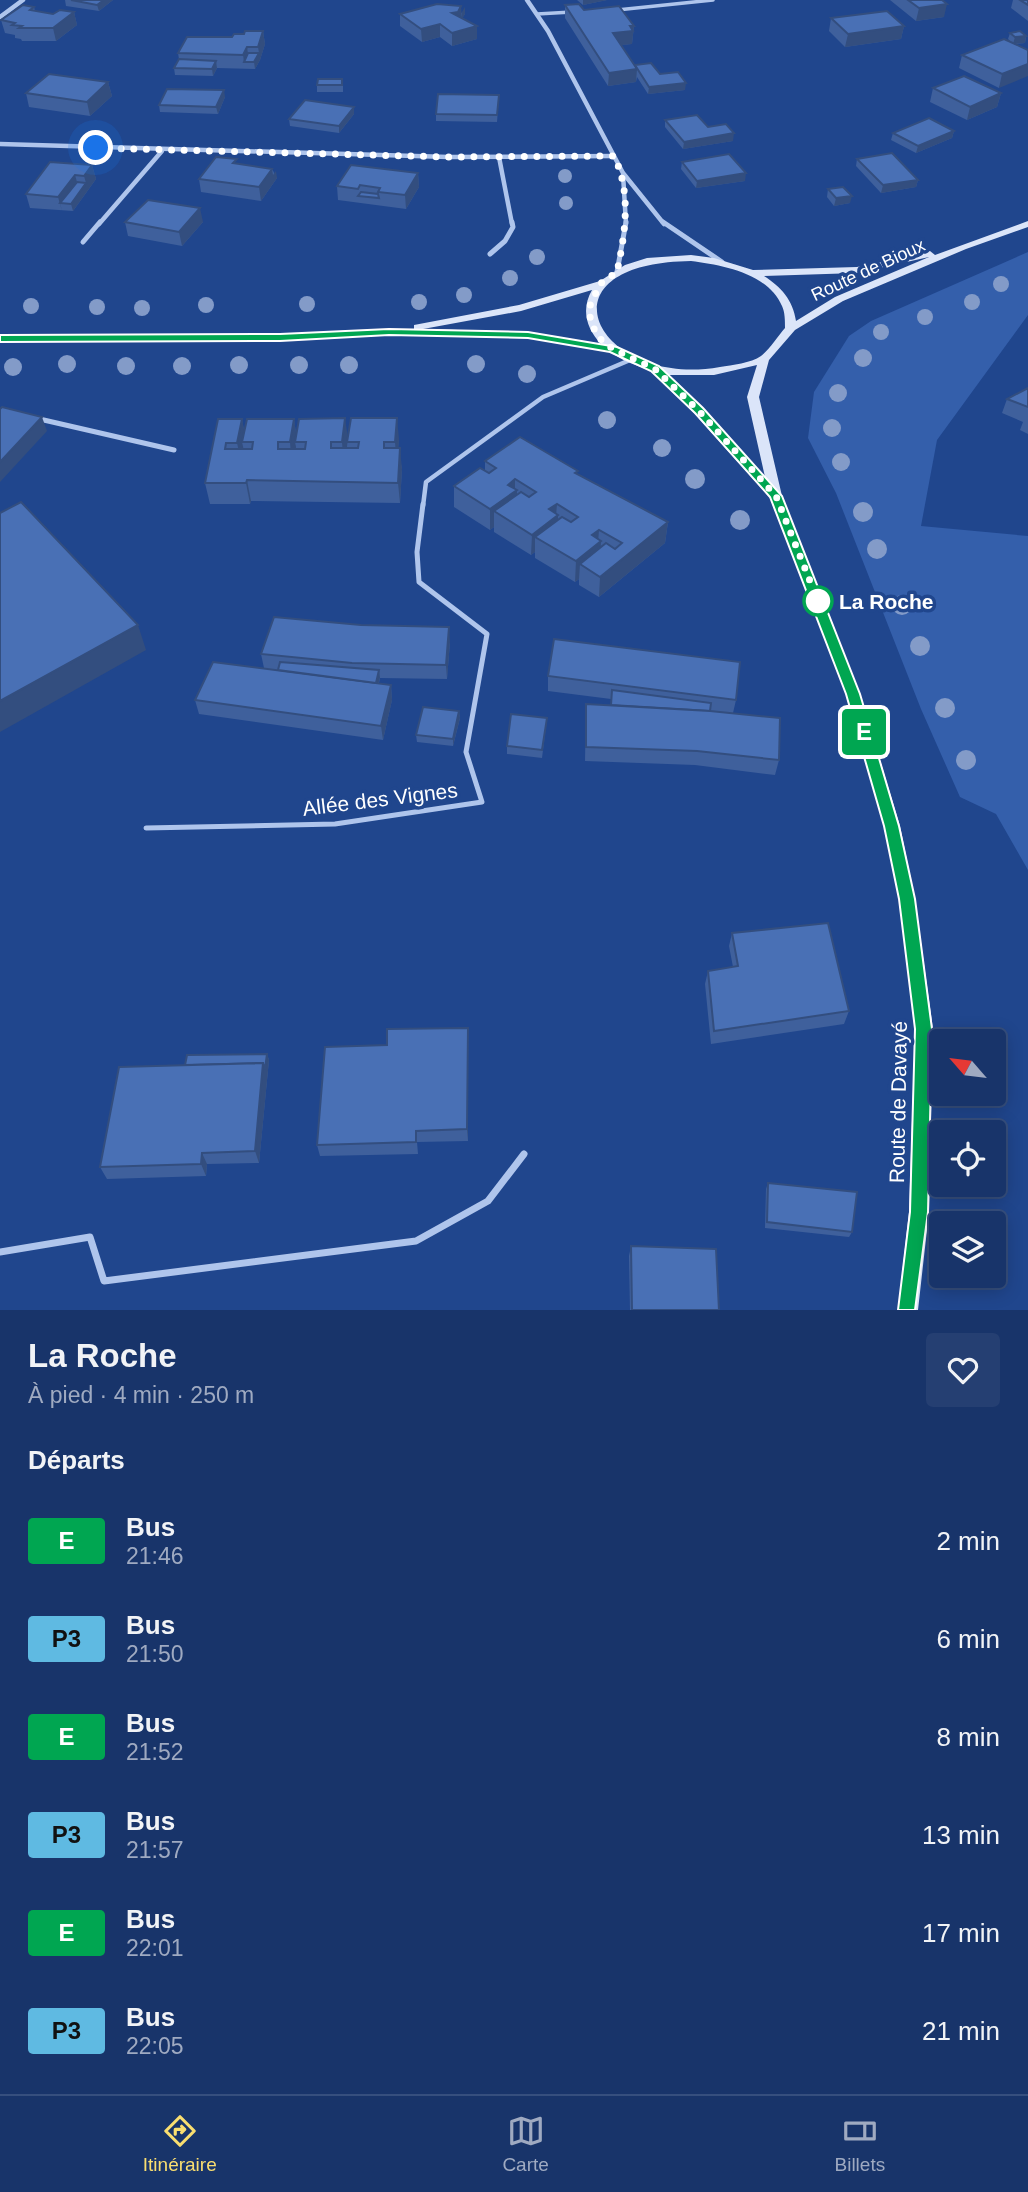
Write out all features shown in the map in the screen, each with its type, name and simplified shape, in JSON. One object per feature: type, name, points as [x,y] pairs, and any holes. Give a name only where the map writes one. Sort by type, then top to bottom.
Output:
[{"type":"main road","name":"Route de Bioux","points":[[791,328],[839,299],[962,247],[1028,224]]},
{"type":"main road","name":"Route de Bioux","points":[[751,273],[856,270],[962,247]]},
{"type":"main road","points":[[389,332],[521,308],[600,284],[617,272],[656,260],[686,258],[722,262],[751,273],[771,285],[787,304],[791,328],[764,359],[753,397],[776,496]]},
{"type":"main road","points":[[600,284],[589,308],[591,324],[602,341],[631,359],[655,369],[696,374],[731,371],[764,359]]},
{"type":"main road","points":[[0,339],[280,337],[389,332],[528,335],[613,349]]},
{"type":"main road","points":[[655,369],[699,411],[776,496]]},
{"type":"main road","name":"Route de Davayé","points":[[776,496],[853,694],[892,826],[907,899],[924,1029],[919,1212],[908,1310]]},
{"type":"street","points":[[0,17],[23,0]]},
{"type":"street","points":[[527,0],[622,173],[664,224],[722,262]]},
{"type":"street","points":[[0,144],[162,151],[499,157],[614,156]]},
{"type":"street","points":[[83,242],[162,151]]},
{"type":"street","points":[[490,254],[505,241],[513,227],[499,157]]},
{"type":"street","points":[[617,272],[626,229],[622,173]]},
{"type":"street","points":[[30,417],[174,450]]},
{"type":"lane","points":[[615,10],[713,0]]},
{"type":"lane","points":[[537,14],[576,12]]},
{"type":"lane","name":"Allée des Vignes","points":[[146,828],[335,824],[482,802],[466,752],[487,634],[419,582],[417,552],[426,482],[543,397],[631,359]]},
{"type":"lane","points":[[0,1252],[90,1237],[104,1282],[416,1241],[488,1201],[524,1154]]},
{"type":"shaded area","points":[[1028,252],[1028,315],[937,440],[921,526],[1028,536],[1028,870],[996,814],[960,797],[921,709],[836,493],[808,438],[814,392],[849,336],[871,321]]},
{"type":"building","points":[[71,0],[104,0],[97,5]]},
{"type":"building","points":[[908,0],[942,0],[947,4],[919,8]]},
{"type":"building","points":[[437,4],[461,6],[458,12],[452,13],[477,26],[452,33],[440,24],[421,29],[400,14]]},
{"type":"building","points":[[579,4],[584,10],[619,6],[634,26],[630,26],[633,31],[613,33],[637,69],[609,73],[565,5]]},
{"type":"building","points":[[23,5],[34,7],[30,10],[53,14],[60,10],[74,12],[53,28],[19,28],[22,26],[1,20]]},
{"type":"building","points":[[887,11],[904,26],[848,34],[831,18]]},
{"type":"building","points":[[245,31],[263,31],[258,47],[247,47],[243,55],[178,53],[187,37],[232,37],[234,34],[244,34]]},
{"type":"building","points":[[1020,31],[1026,36],[1015,37],[1010,33]]},
{"type":"building","points":[[1004,39],[1028,50],[1028,64],[1002,74],[962,55]]},
{"type":"building","points":[[248,53],[259,53],[254,62],[244,62]]},
{"type":"building","points":[[179,59],[216,61],[212,69],[174,68]]},
{"type":"building","points":[[651,63],[660,74],[678,72],[686,83],[649,87],[635,65]]},
{"type":"building","points":[[49,74],[108,82],[87,102],[26,93]]},
{"type":"building","points":[[964,76],[1001,93],[970,107],[933,88]]},
{"type":"building","points":[[318,79],[342,79],[342,85],[317,85]]},
{"type":"building","points":[[167,89],[224,90],[216,107],[159,105]]},
{"type":"building","points":[[438,94],[499,95],[497,115],[436,114]]},
{"type":"building","points":[[305,100],[354,107],[339,126],[289,119]]},
{"type":"building","points":[[697,115],[708,127],[726,124],[734,133],[684,142],[665,120]]},
{"type":"building","points":[[929,118],[954,131],[918,146],[893,133]]},
{"type":"building","points":[[892,153],[918,180],[883,185],[857,159]]},
{"type":"building","points":[[729,154],[746,173],[697,181],[682,162]]},
{"type":"building","points":[[216,157],[237,159],[233,163],[272,169],[259,187],[199,179]]},
{"type":"building","points":[[50,162],[92,165],[84,176],[75,175],[58,197],[26,194]]},
{"type":"building","points":[[351,165],[418,173],[405,195],[378,192],[380,188],[360,185],[358,189],[337,186]]},
{"type":"building","points":[[77,182],[86,183],[71,204],[60,203]]},
{"type":"building","points":[[843,187],[852,196],[836,198],[828,189]]},
{"type":"building","points":[[361,192],[378,194],[379,198],[358,196]]},
{"type":"building","points":[[148,200],[200,208],[179,232],[125,222]]},
{"type":"building","points":[[1028,388],[1028,407],[1007,399]]},
{"type":"building","points":[[2,407],[42,417],[0,462],[0,409]]},
{"type":"building","points":[[345,418],[342,442],[331,442],[331,448],[358,448],[359,442],[347,442],[351,418],[397,418],[395,442],[384,442],[384,448],[400,448],[398,483],[247,480],[246,483],[205,483],[218,419],[242,419],[237,443],[226,443],[225,449],[252,449],[253,442],[242,442],[247,419],[294,419],[290,442],[278,442],[278,449],[305,449],[306,442],[295,442],[299,419]]},
{"type":"building","points":[[520,437],[578,471],[575,473],[668,522],[600,577],[580,564],[606,543],[615,549],[622,543],[599,530],[592,535],[601,541],[576,561],[535,537],[562,517],[571,522],[578,517],[557,504],[549,509],[558,515],[532,535],[494,511],[521,492],[529,497],[536,492],[515,479],[508,485],[517,490],[490,509],[454,486],[480,468],[489,473],[496,468],[485,461]]},
{"type":"building","points":[[21,502],[138,625],[0,701],[0,513]]},
{"type":"building","points":[[274,617],[361,625],[449,627],[446,665],[352,663],[261,654]]},
{"type":"building","points":[[554,639],[740,662],[736,700],[548,676]]},
{"type":"building","points":[[213,662],[391,685],[381,726],[195,700]]},
{"type":"building","points":[[280,662],[379,670],[376,683],[278,670]]},
{"type":"building","points":[[612,690],[711,703],[710,711],[611,705]]},
{"type":"building","points":[[586,704],[780,718],[779,760],[697,751],[586,747]]},
{"type":"building","points":[[423,707],[459,711],[453,739],[416,735]]},
{"type":"building","points":[[511,714],[547,718],[542,750],[507,746]]},
{"type":"building","points":[[828,923],[849,1011],[714,1031],[708,971],[738,966],[732,933]]},
{"type":"building","points":[[468,1028],[467,1129],[416,1131],[416,1142],[317,1145],[325,1047],[387,1045],[387,1029]]},
{"type":"building","points":[[267,1054],[265,1069],[263,1063],[185,1065],[187,1055]]},
{"type":"building","points":[[263,1063],[255,1151],[202,1153],[201,1164],[100,1167],[119,1067]]},
{"type":"building","points":[[768,1183],[857,1192],[852,1232],[767,1222]]},
{"type":"building","points":[[631,1246],[716,1249],[719,1310],[632,1310]]},
{"type":"bus line","name":"E","points":[[0,339],[280,337],[389,332],[528,335],[613,349],[655,369],[699,411],[776,496],[853,694],[892,826],[907,899],[924,1029],[919,1212],[908,1310]]},
{"type":"place","name":"La Roche","points":[[818,601]]},
{"type":"route","points":[[96,148],[449,157],[614,156],[622,173],[626,229],[617,272],[600,284],[589,308],[591,324],[602,341],[613,349],[655,369],[699,411],[776,496],[818,601]]}]
